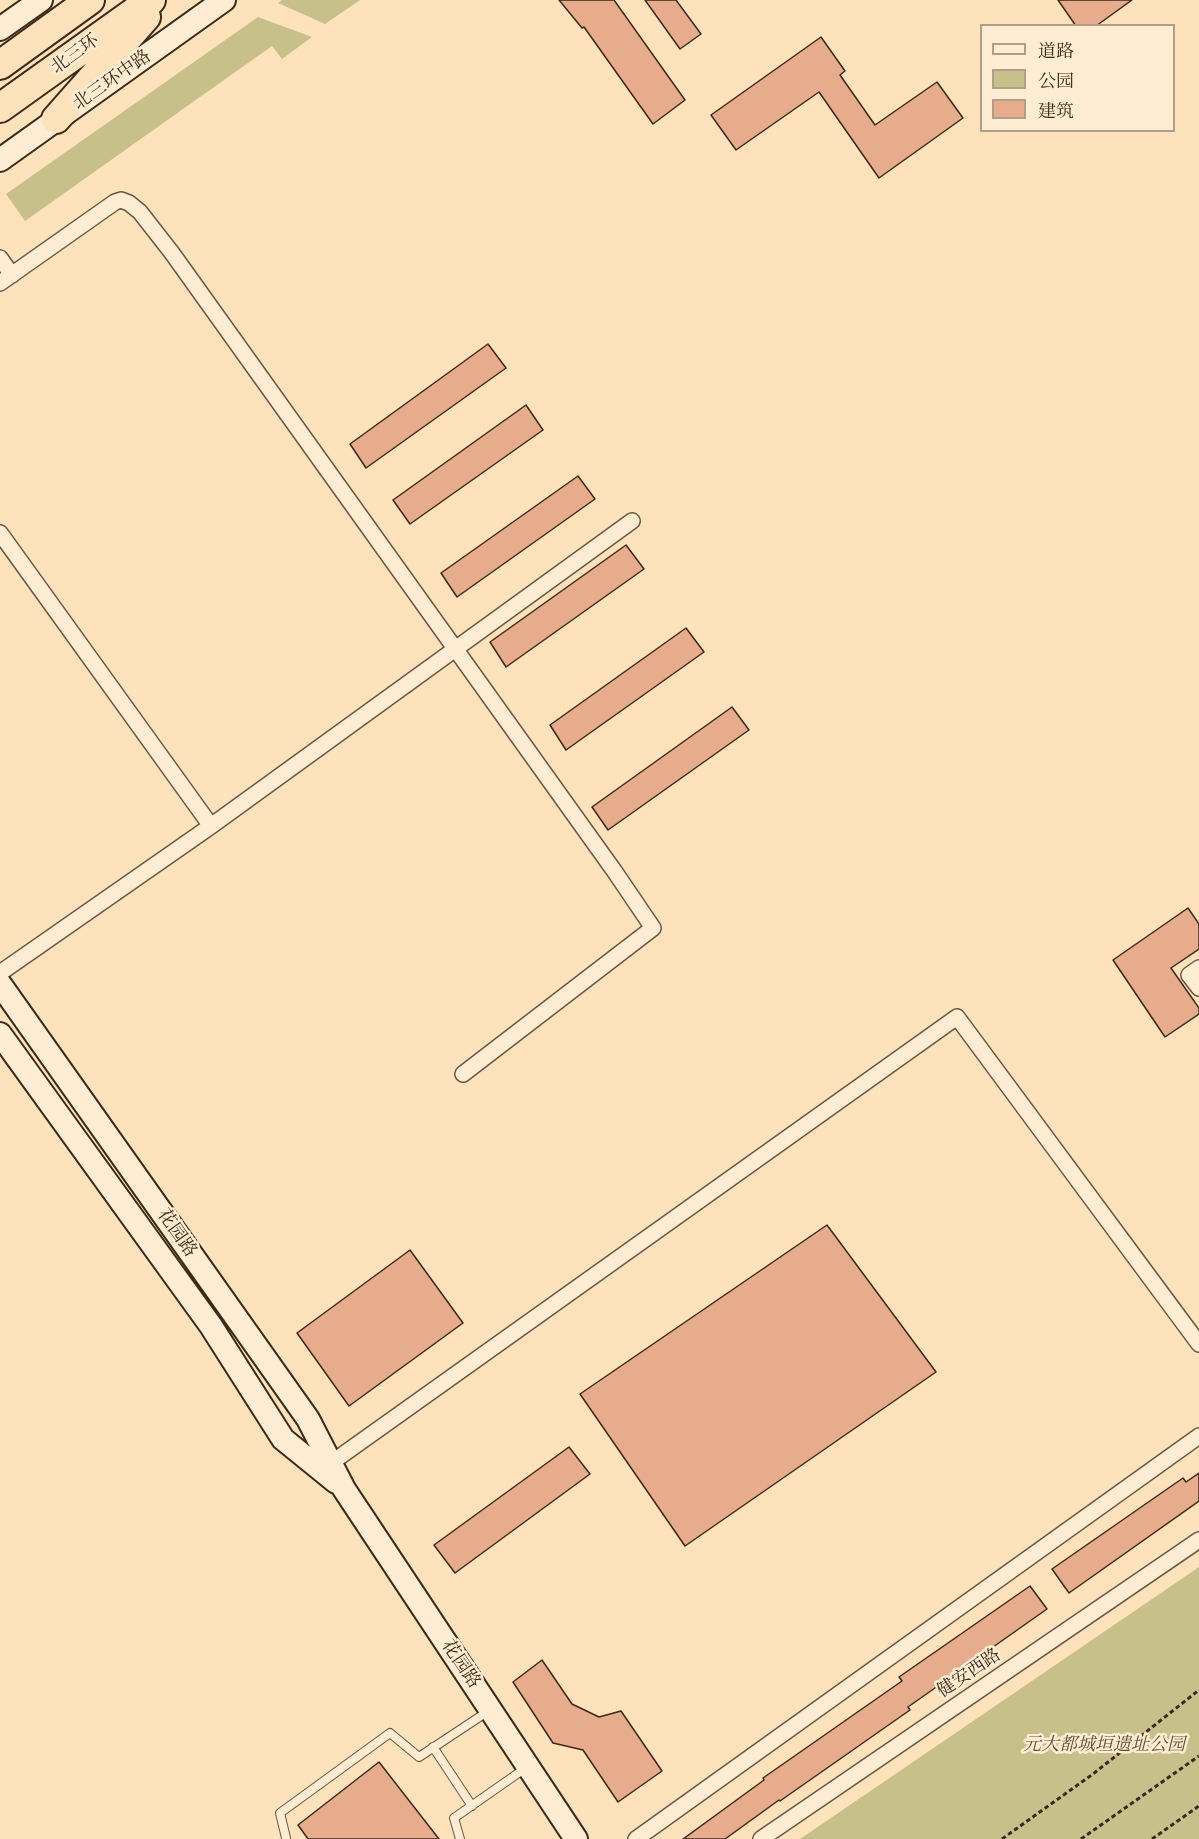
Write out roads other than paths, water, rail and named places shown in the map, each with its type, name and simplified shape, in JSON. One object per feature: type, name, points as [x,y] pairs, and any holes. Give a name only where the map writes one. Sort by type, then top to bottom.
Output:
[{"type":"highway","name":"北三环","points":[[0,108],[151,0]]},
{"type":"highway","points":[[56,119],[161,0]]},
{"type":"highway","name":"北三环","points":[[0,65],[86,2]]},
{"type":"street","points":[[0,29],[41,0]]},
{"type":"street","name":"北三环中路","points":[[0,160],[224,0]]},
{"type":"street","points":[[0,258],[6,279],[116,202],[121,200],[129,203],[140,212],[172,253],[456,649],[653,928],[463,1074]]},
{"type":"street","points":[[0,974],[211,826],[632,521]]},
{"type":"street","points":[[0,533],[211,826]]},
{"type":"street","points":[[1199,968],[1190,975],[1199,988]]},
{"type":"street","name":"花园路","points":[[0,984],[308,1419],[345,1488],[576,1839]]},
{"type":"street","points":[[331,1463],[957,1017],[1199,1344]]},
{"type":"street","name":"花园路","points":[[0,1034],[210,1326],[284,1439],[345,1488]]},
{"type":"street","points":[[636,1839],[1199,1436]]},
{"type":"street","name":"健安西路","points":[[761,1839],[1199,1540]]},
{"type":"lane","points":[[286,1839],[280,1814],[390,1733],[419,1757],[491,1710]]},
{"type":"lane","points":[[433,1748],[472,1806]]},
{"type":"lane","points":[[460,1839],[454,1818],[528,1766]]},
{"type":"park label","name":"元大都城垣遗址公园","points":[[1104,1745]]}]
